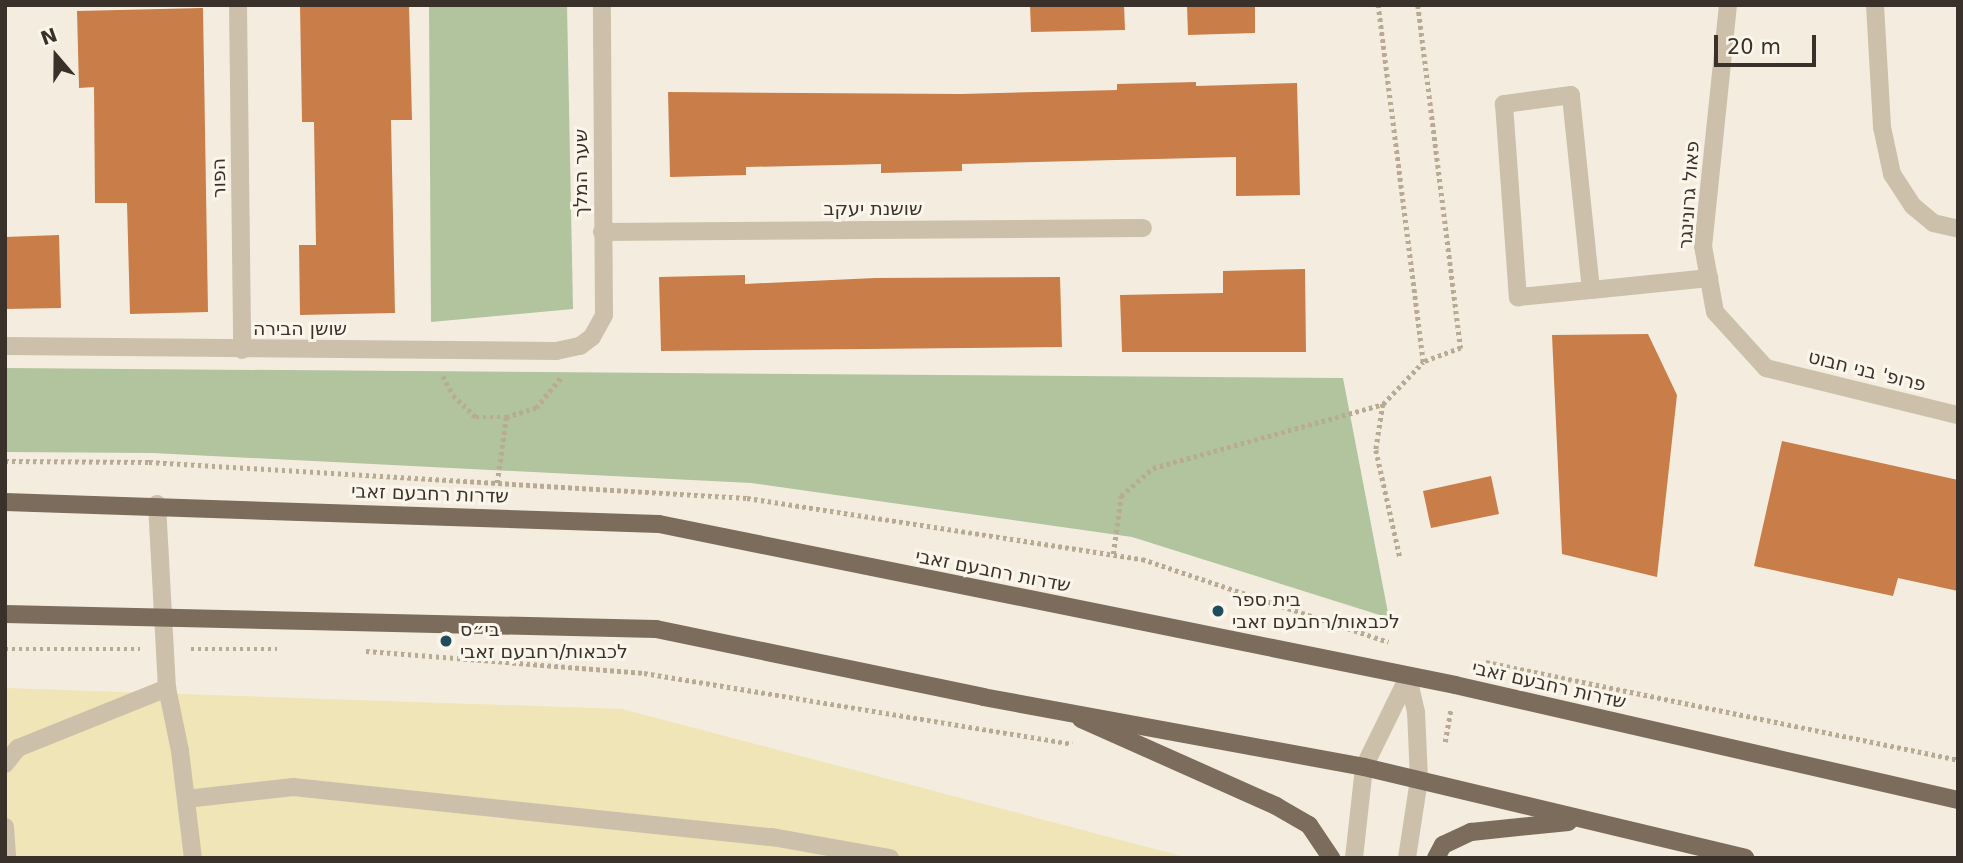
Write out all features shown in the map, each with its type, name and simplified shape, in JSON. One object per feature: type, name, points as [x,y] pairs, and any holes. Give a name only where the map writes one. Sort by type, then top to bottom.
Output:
[{"type":"main road","name":"שדרות רחבעם זאבי","points":[[5,502],[157,504],[659,524],[1408,677],[1958,800]]},
{"type":"main road","points":[[5,614],[656,629],[983,697],[1052,707],[1364,767],[1745,858]]},
{"type":"main road","points":[[1052,707],[1276,806],[1309,825],[1331,858]]},
{"type":"main road","points":[[1436,858],[1443,845],[1471,832],[1582,820]]},
{"type":"street","name":"הפור","points":[[238,5],[242,350]]},
{"type":"street","name":"שער המלך","points":[[592,337],[604,315],[602,5]]},
{"type":"street","name":"פאול גרונינגר","points":[[1728,5],[1703,246],[1715,312],[1766,369]]},
{"type":"street","points":[[1875,5],[1882,127],[1892,174],[1913,206],[1933,223],[1958,229]]},
{"type":"street","points":[[1591,290],[1571,95],[1504,104],[1518,297],[1591,290],[1709,278]]},
{"type":"street","name":"שושנת יעקב","points":[[602,232],[1143,228]]},
{"type":"street","name":"שושן הבירה","points":[[5,346],[556,351],[576,347],[592,337]]},
{"type":"street","name":"פרופ' בני חבוט","points":[[1766,369],[1958,415]]},
{"type":"street","points":[[157,504],[167,648],[167,688],[186,799],[192,858]]},
{"type":"street","points":[[1354,858],[1364,767],[1408,677]]},
{"type":"street","points":[[1407,858],[1419,780],[1416,712],[1408,677]]},
{"type":"street","points":[[6,761],[18,748],[167,688]]},
{"type":"street","points":[[186,799],[293,786],[772,837],[890,858]]},
{"type":"street","points":[[5,827],[7,858]]},
{"type":"path","points":[[1378,5],[1423,362]]},
{"type":"path","points":[[1113,554],[1122,496],[1153,468],[1383,404],[1423,362],[1461,348],[1418,5]]},
{"type":"path","points":[[431,350],[453,395],[476,417],[506,417],[536,408],[560,381],[576,347]]},
{"type":"path","points":[[1383,404],[1376,450],[1400,557]]},
{"type":"path","points":[[497,483],[506,417]]},
{"type":"path","points":[[5,649],[292,649]]},
{"type":"path","points":[[361,651],[644,673],[1078,746]]},
{"type":"green space","points":[[429,5],[567,5],[573,309],[431,322]]},
{"type":"green space","points":[[5,368],[1343,378],[1389,618],[1132,537],[751,483],[152,453],[5,452]]},
{"type":"sand","points":[[5,688],[622,709],[1189,858],[5,858]]},
{"type":"building","points":[[300,5],[409,5],[412,120],[391,120],[395,313],[300,315],[299,245],[316,245],[314,122],[302,122]]},
{"type":"building","points":[[1030,5],[1124,5],[1125,30],[1031,32]]},
{"type":"building","points":[[1187,5],[1255,5],[1255,33],[1188,35]]},
{"type":"building","points":[[203,8],[208,312],[130,314],[127,203],[95,203],[94,87],[79,88],[77,11]]},
{"type":"building","points":[[1196,82],[1196,86],[1297,83],[1300,195],[1236,196],[1236,157],[962,164],[962,171],[881,173],[881,164],[746,167],[746,175],[670,177],[668,92],[961,94],[1117,90],[1117,84]]},
{"type":"building","points":[[59,235],[61,308],[5,309],[5,237]]},
{"type":"building","points":[[1305,269],[1306,352],[1122,352],[1120,295],[1223,293],[1223,271]]},
{"type":"building","points":[[745,275],[745,284],[875,278],[1060,277],[1062,347],[661,351],[659,277]]},
{"type":"building","points":[[1648,334],[1677,395],[1657,577],[1562,554],[1552,335]]},
{"type":"building","points":[[1782,441],[1958,480],[1958,591],[1898,578],[1893,596],[1754,566]]},
{"type":"building","points":[[1491,476],[1499,514],[1431,528],[1423,491]]},
{"type":"place","name":"בית ספר לכבאות/רחבעם זאבי","points":[[1218,611]]},
{"type":"place","name":"בי״ס לכבאות/רחבעם זאבי","points":[[446,641]]}]
